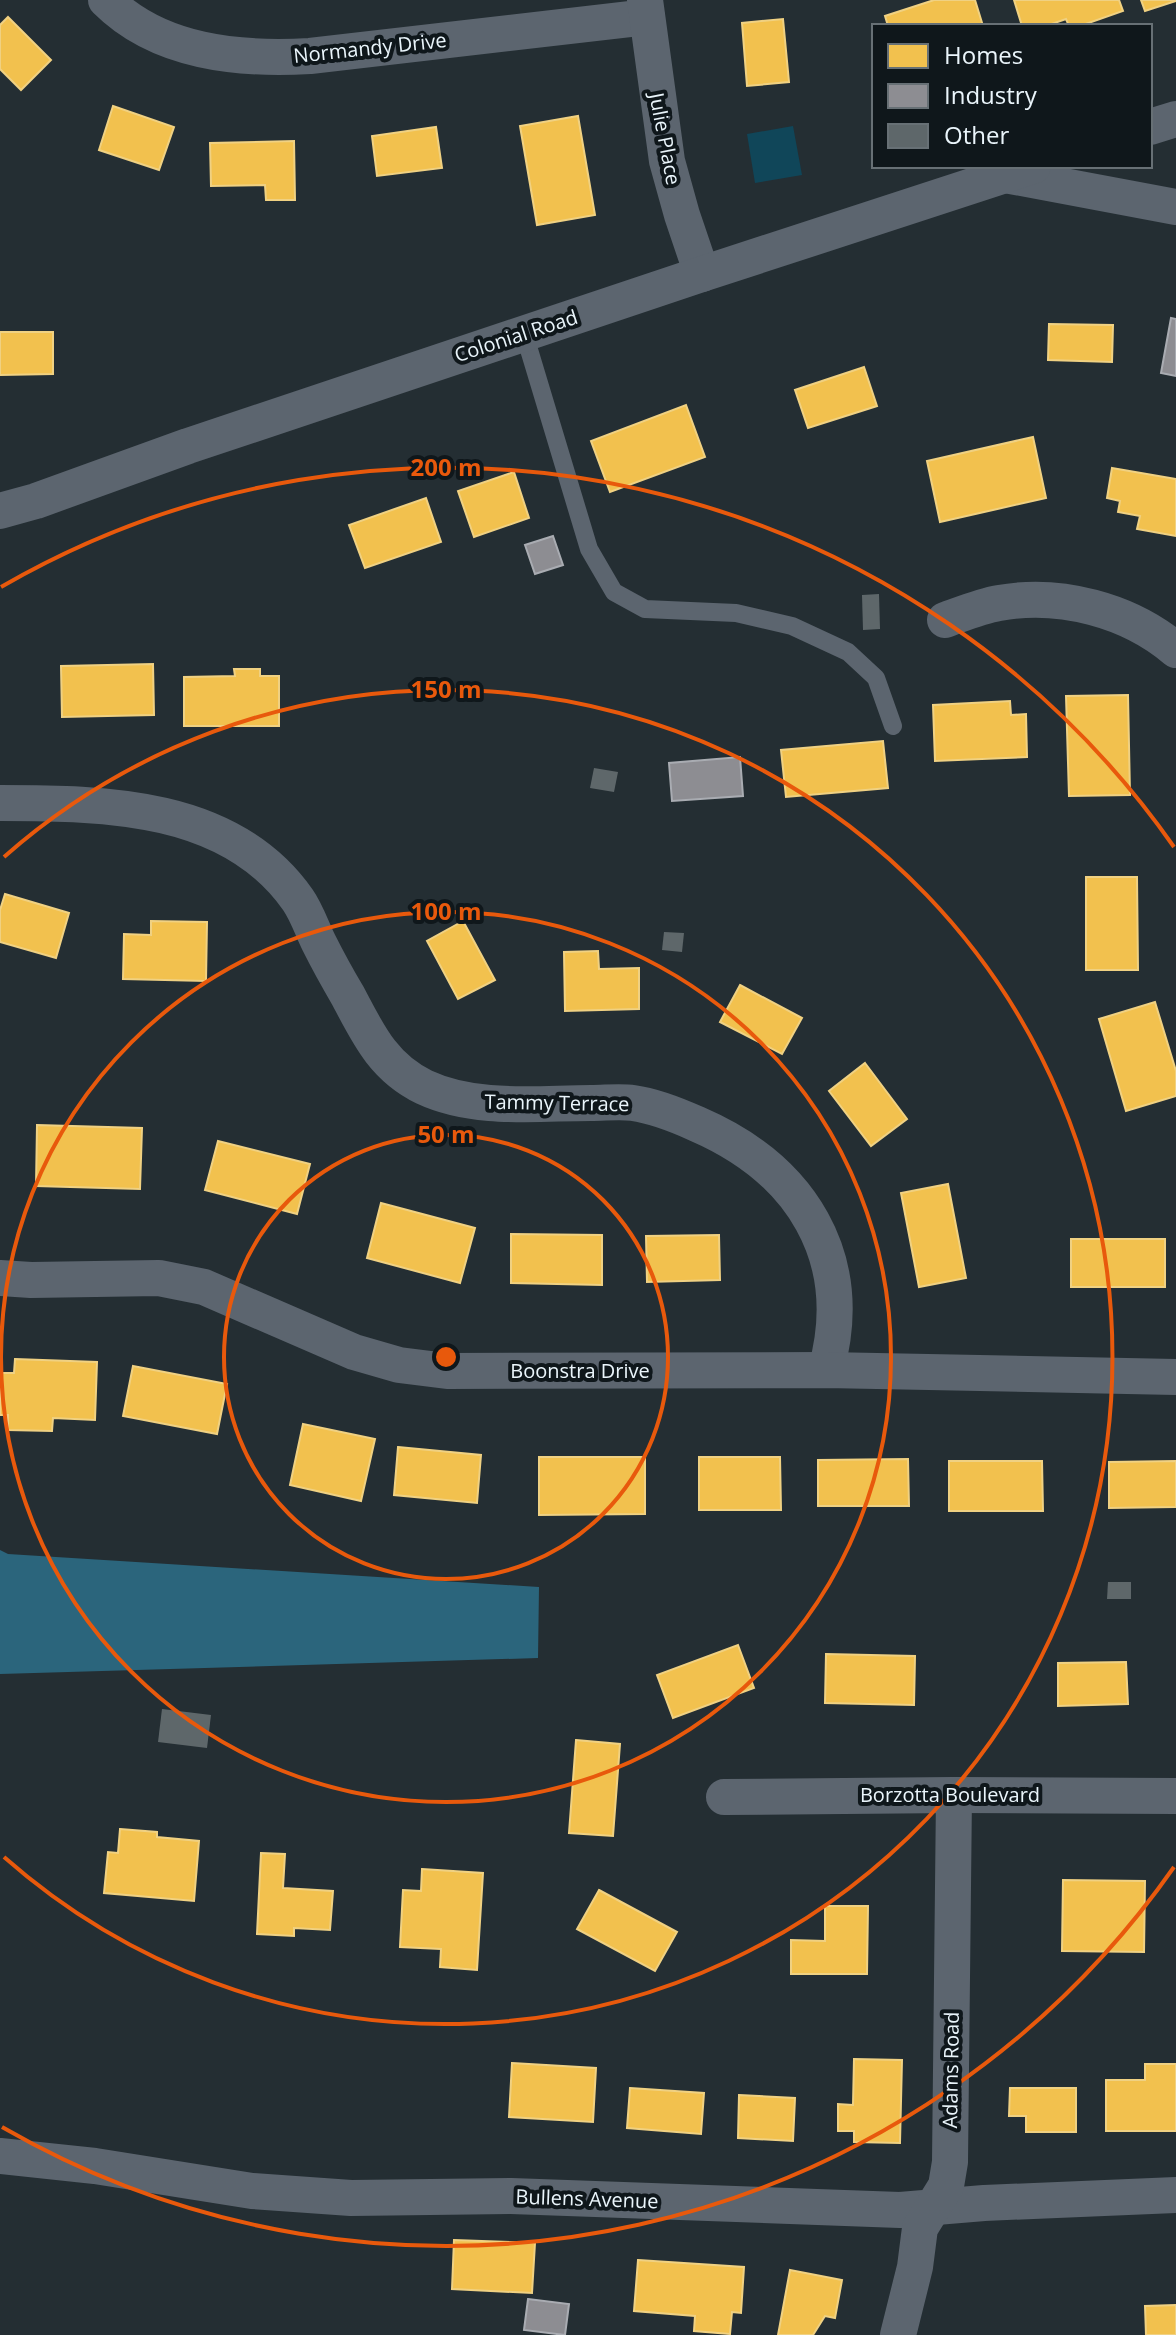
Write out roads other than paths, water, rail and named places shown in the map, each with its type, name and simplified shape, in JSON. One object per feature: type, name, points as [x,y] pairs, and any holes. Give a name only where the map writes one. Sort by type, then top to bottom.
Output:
[{"type":"street","name":"Normandy Drive","points":[[106,0],[147,30],[184,45],[224,55],[267,58],[310,56],[646,8]]},
{"type":"street","name":"Julie Place","points":[[646,8],[667,161],[702,274]]},
{"type":"street","points":[[1152,126],[1176,119]]},
{"type":"street","name":"Colonial Road","points":[[0,511],[524,333],[1019,170]]},
{"type":"street","points":[[1019,170],[1176,207]]},
{"type":"street","points":[[945,620],[995,604],[1050,601],[1090,607],[1127,619],[1160,636],[1176,650]]},
{"type":"street","name":"Tammy Terrace","points":[[0,803],[57,803],[140,810],[182,819],[244,848],[274,872],[298,900],[376,1048],[397,1070],[424,1087],[456,1098],[492,1103],[633,1103],[679,1116],[721,1134],[757,1158],[788,1187],[812,1219],[828,1255],[834,1280],[836,1319],[826,1370]]},
{"type":"street","name":"Boonstra Drive","points":[[0,1278],[159,1278],[204,1287],[354,1352],[399,1365],[447,1371],[826,1370],[1176,1377]]},
{"type":"street","name":"Adams Road","points":[[898,2335],[915,2267],[920,2228],[946,2186],[950,2162],[954,1795]]},
{"type":"street","name":"Borzotta Boulevard","points":[[724,1797],[1176,1796]]},
{"type":"street","name":"Bullens Avenue","points":[[0,2156],[95,2166],[252,2191],[351,2198],[511,2196],[900,2210],[984,2203],[1176,2195]]},
{"type":"lane","points":[[524,333],[589,549],[614,592],[645,609],[736,613],[792,626],[848,652],[876,678],[893,726]]}]
